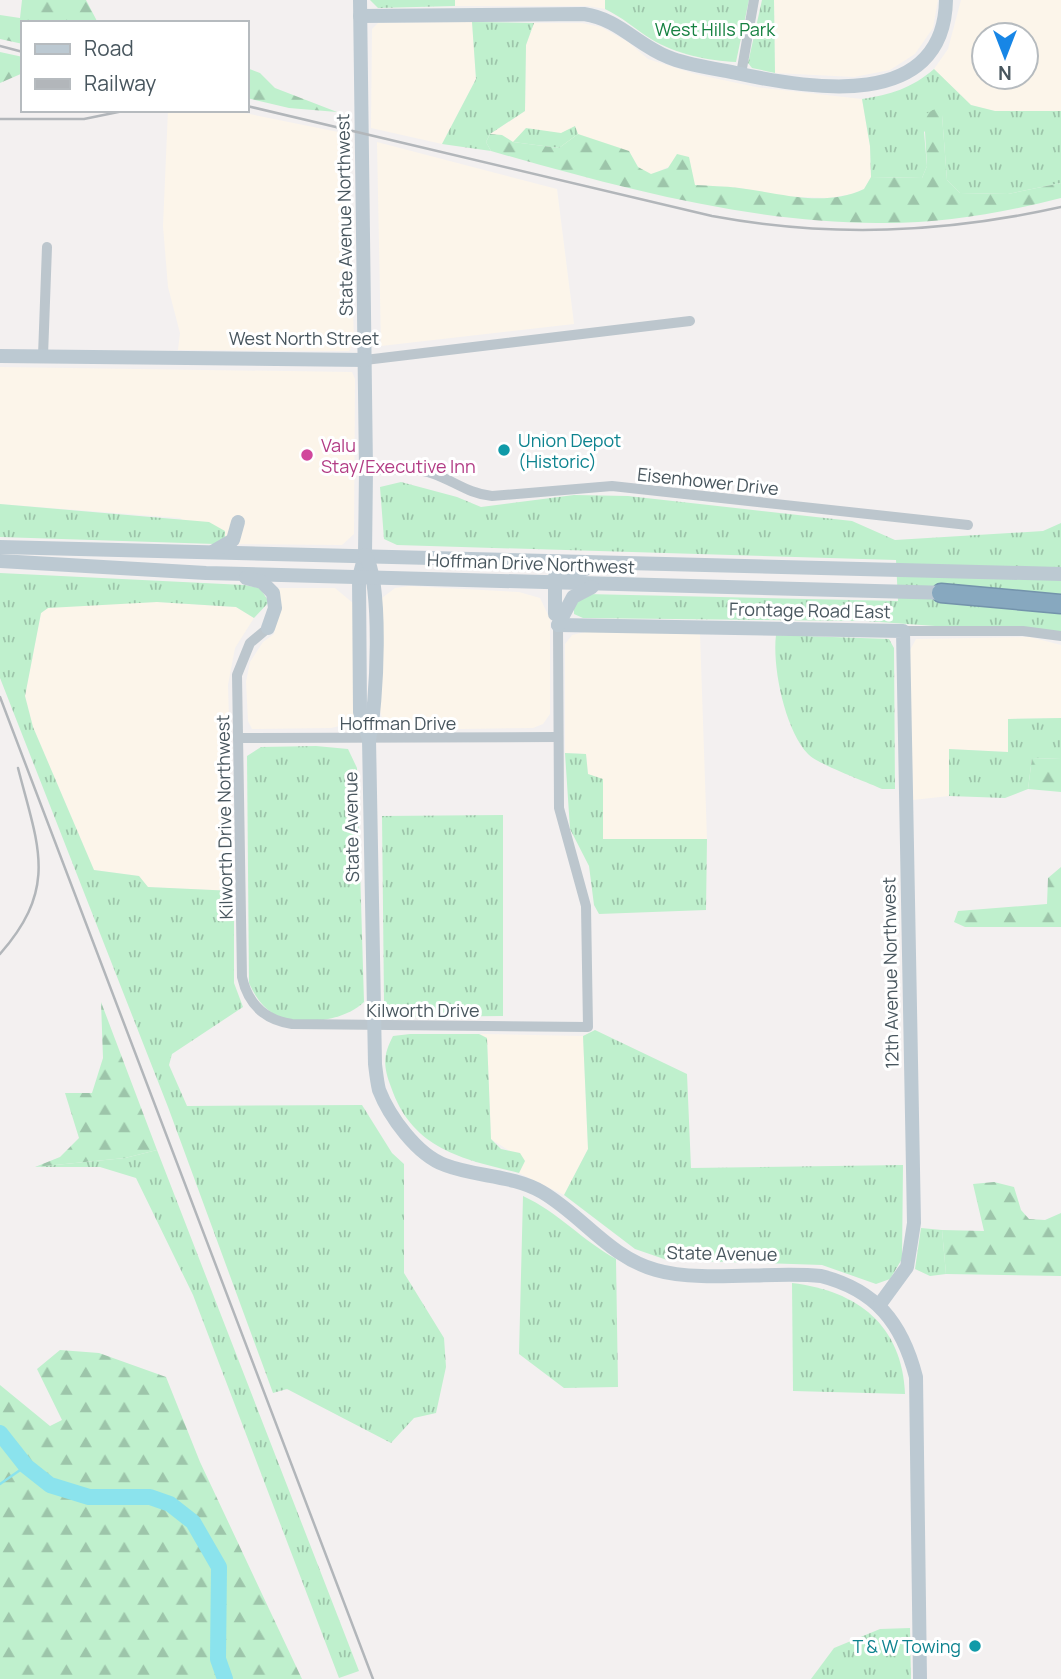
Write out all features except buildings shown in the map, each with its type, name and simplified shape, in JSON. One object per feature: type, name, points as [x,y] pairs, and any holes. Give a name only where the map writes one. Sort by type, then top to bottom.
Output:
[{"type":"highway","points":[[941,593],[1061,604]]},
{"type":"street","name":"State Avenue Northwest","points":[[360,0],[366,470],[365,555],[359,577],[360,712],[369,739]]},
{"type":"street","points":[[741,74],[754,0]]},
{"type":"street","points":[[360,16],[596,16],[623,27],[646,46],[672,59],[804,85],[855,85],[896,78],[915,67],[932,48],[943,26],[946,0]]},
{"type":"street","points":[[43,356],[47,247]]},
{"type":"street","name":"West North Street","points":[[0,356],[365,359],[690,321]]},
{"type":"street","name":"Eisenhower Drive","points":[[366,470],[416,470],[434,474],[479,495],[612,486],[968,525]]},
{"type":"street","points":[[208,552],[228,545],[238,522],[248,544],[268,553]]},
{"type":"street","name":"Hoffman Drive Northwest","points":[[0,547],[1061,574]]},
{"type":"street","name":"State Avenue Northwest","points":[[365,555],[374,578],[375,712],[369,739]]},
{"type":"street","name":"Hoffman Drive Northwest","points":[[0,561],[206,573],[1061,596]]},
{"type":"street","points":[[558,737],[554,583],[559,573],[568,570],[691,564]]},
{"type":"street","points":[[206,573],[248,578],[270,587],[275,600],[268,628]]},
{"type":"street","points":[[490,581],[538,592],[547,598],[556,620]]},
{"type":"street","points":[[556,620],[573,597],[587,587],[605,584]]},
{"type":"street","name":"Frontage Road East","points":[[556,620],[903,631],[1023,631],[1061,636]]},
{"type":"street","name":"Kilworth Drive Northwest","points":[[261,1011],[249,998],[242,977],[239,666],[250,643],[268,628]]},
{"type":"street","name":"12th Avenue Northwest","points":[[880,1304],[907,1267],[914,1223],[903,631]]},
{"type":"street","name":"Hoffman Drive","points":[[239,738],[558,737]]},
{"type":"street","name":"Kilworth Drive","points":[[261,1011],[272,1019],[292,1024],[588,1027],[586,906],[578,870],[562,827],[558,737]]},
{"type":"street","name":"State Avenue","points":[[369,739],[374,1025],[379,1089],[402,1128],[421,1149],[442,1165],[520,1183],[541,1191],[564,1207],[611,1248],[656,1270],[677,1274],[821,1276],[842,1281],[880,1304],[904,1342],[916,1377],[920,1679]]},
{"type":"shaded area","points":[[455,0],[605,0],[605,9],[588,6],[455,6]]},
{"type":"shaded area","points":[[774,0],[938,0],[933,28],[915,54],[890,70],[854,77],[775,73]]},
{"type":"shaded area","points":[[961,0],[1061,0],[1061,111],[995,111],[971,105],[934,69],[948,49]]},
{"type":"shaded area","points":[[472,22],[476,79],[442,144],[371,128],[372,29],[378,23]]},
{"type":"shaded area","points":[[534,23],[582,23],[601,27],[628,42],[648,59],[695,74],[756,87],[862,99],[870,146],[871,177],[864,189],[852,194],[829,198],[777,196],[741,188],[694,185],[689,157],[651,175],[638,167],[629,151],[513,142],[490,134],[525,111],[526,45]]},
{"type":"shaded area","points":[[168,112],[240,112],[348,134],[354,342],[349,351],[178,350],[180,333],[168,287],[163,226]]},
{"type":"shaded area","points":[[377,142],[557,189],[574,324],[381,346]]},
{"type":"shaded area","points":[[0,367],[352,372],[355,379],[354,534],[342,545],[215,544],[180,518],[0,504]]},
{"type":"shaded area","points":[[409,586],[519,592],[540,598],[550,619],[550,714],[543,724],[533,728],[396,730],[383,722],[380,710],[382,598],[395,588]]},
{"type":"shaded area","points":[[277,588],[335,588],[354,604],[354,716],[344,725],[331,728],[252,729],[248,721],[246,682],[250,662],[263,642],[274,634],[279,607]]},
{"type":"shaded area","points":[[157,602],[236,607],[254,618],[235,648],[228,685],[234,891],[147,887],[139,876],[94,870],[33,727],[25,696],[41,613],[48,608],[70,605]]},
{"type":"shaded area","points":[[590,631],[700,634],[707,839],[603,839],[603,780],[588,774],[586,754],[565,753],[565,644],[572,635]]},
{"type":"shaded area","points":[[1030,637],[1061,645],[1061,718],[1008,719],[1008,752],[949,749],[949,796],[913,800],[909,652],[916,639]]},
{"type":"shaded area","points":[[480,1034],[583,1036],[588,1149],[564,1195],[519,1173],[525,1161],[491,1139],[487,1038]]},
{"type":"green space","points":[[22,0],[86,0],[97,21],[21,21],[21,44],[0,39],[0,15],[20,18]]},
{"type":"green space","points":[[370,0],[455,0],[455,6],[378,8]]},
{"type":"green space","name":"West Hills Park","points":[[605,0],[749,0],[736,62],[692,56],[660,44],[605,9]]},
{"type":"green space","name":"West Hills Park","points":[[762,0],[774,0],[775,73],[752,68],[748,63]]},
{"type":"green space","points":[[472,22],[534,23],[526,45],[525,111],[490,134],[486,142],[491,151],[442,144],[476,79]]},
{"type":"green space","points":[[0,52],[21,57],[21,74],[0,83]]},
{"type":"green space","points":[[248,68],[260,73],[275,88],[337,112],[289,108],[248,98]]},
{"type":"green space","points":[[934,69],[971,105],[995,111],[1061,111],[1061,183],[1008,194],[960,193],[947,180],[942,115],[924,132],[927,166],[922,178],[871,177],[870,146],[862,99],[900,90]]},
{"type":"green space","points":[[935,109],[942,115],[947,180],[960,193],[1008,194],[1061,183],[1061,198],[993,213],[924,222],[828,221],[730,209],[634,189],[491,151],[486,142],[490,134],[502,135],[513,142],[559,148],[578,134],[629,151],[638,167],[651,174],[668,168],[677,154],[689,157],[695,185],[733,187],[802,198],[833,198],[864,189],[871,177],[922,178],[927,166],[924,115]]},
{"type":"green space","points":[[575,126],[578,134],[559,148],[513,142],[526,128],[561,133]]},
{"type":"green space","points":[[401,482],[457,497],[481,507],[574,495],[628,496],[852,521],[895,540],[1043,531],[1061,523],[1061,635],[866,621],[583,618],[574,614],[574,604],[586,594],[898,601],[896,560],[397,545],[384,539],[380,487]]},
{"type":"green space","points":[[0,504],[209,522],[225,531],[225,539],[215,544],[0,537]]},
{"type":"green space","points":[[0,573],[244,585],[260,588],[269,602],[254,618],[236,607],[157,602],[48,608],[41,613],[25,696],[33,727],[94,870],[139,876],[148,887],[234,891],[234,983],[243,1007],[172,1054],[169,1065],[187,1106],[362,1105],[392,1153],[404,1164],[404,1273],[444,1338],[446,1367],[436,1413],[414,1418],[391,1443],[287,1389],[273,1393],[168,1107],[0,678]]},
{"type":"green space","points":[[776,635],[889,639],[894,648],[895,789],[882,789],[831,768],[808,754],[793,730],[782,698],[776,664]]},
{"type":"green space","points":[[1061,718],[1061,759],[1032,758],[1028,789],[1005,798],[949,796],[949,749],[1008,752],[1008,719]]},
{"type":"green space","points":[[316,746],[348,749],[357,768],[364,1002],[345,1014],[307,1022],[282,1018],[272,1013],[259,1000],[249,983],[247,756],[261,747]]},
{"type":"green space","points":[[565,753],[586,754],[588,774],[603,779],[603,839],[707,839],[706,910],[599,914],[594,905],[589,866],[570,829]]},
{"type":"green space","points":[[1032,758],[1061,759],[1061,792],[1028,789]]},
{"type":"green space","points":[[503,815],[503,1016],[408,1017],[393,1014],[384,1001],[382,816]]},
{"type":"green space","points":[[1061,867],[1061,927],[965,927],[954,922],[958,911],[1047,904],[1048,878]]},
{"type":"green space","points":[[101,1002],[157,1150],[125,1158],[35,1167],[60,1157],[79,1138],[65,1093],[92,1093],[103,1058]]},
{"type":"green space","points":[[595,1030],[687,1074],[691,1168],[903,1165],[902,1259],[890,1279],[876,1284],[822,1265],[667,1260],[635,1249],[564,1195],[588,1149],[583,1036]]},
{"type":"green space","points":[[479,1034],[487,1038],[491,1139],[501,1149],[520,1153],[525,1161],[519,1173],[459,1156],[441,1148],[412,1125],[400,1108],[391,1087],[385,1061],[393,1036]]},
{"type":"green space","points":[[157,1150],[359,1671],[339,1678],[193,1295],[136,1178],[100,1167],[35,1167],[125,1158]]},
{"type":"green space","points":[[994,1182],[1014,1187],[1021,1210],[1029,1219],[1045,1220],[1061,1213],[1061,1276],[946,1274],[942,1230],[984,1231],[973,1184]]},
{"type":"green space","points":[[523,1196],[548,1210],[616,1259],[618,1387],[564,1388],[519,1354]]},
{"type":"green space","points":[[921,1228],[942,1230],[946,1274],[930,1276],[915,1269]]},
{"type":"green space","points":[[792,1283],[837,1294],[856,1303],[872,1316],[895,1349],[902,1370],[905,1394],[793,1391]]},
{"type":"green space","points":[[60,1350],[99,1353],[166,1377],[200,1462],[302,1679],[0,1679],[0,1385],[50,1426],[62,1420],[37,1369]]},
{"type":"green space","points":[[910,1628],[911,1679],[811,1679],[834,1648],[880,1629]]},
{"type":"waterway","points":[[0,1433],[26,1466],[50,1485],[89,1497],[150,1497],[170,1504],[193,1522],[219,1567],[218,1659],[225,1679]]},
{"type":"waterway","points":[[0,1484],[26,1466]]},
{"type":"railway","points":[[0,46],[21,51]]},
{"type":"railway","points":[[248,106],[712,216],[756,223],[800,228],[887,230],[974,222],[1061,207]]},
{"type":"railway","points":[[0,119],[84,119],[118,112]]},
{"type":"railway","points":[[0,697],[373,1679]]},
{"type":"railway","points":[[0,954],[19,930],[31,908],[37,886],[37,843],[18,768]]},
{"type":"place","name":"Union Depot (Historic)","points":[[504,450]]},
{"type":"place","name":"Valu Stay/Executive Inn","points":[[307,455]]},
{"type":"place","name":"T & W Towing","points":[[975,1646]]}]
